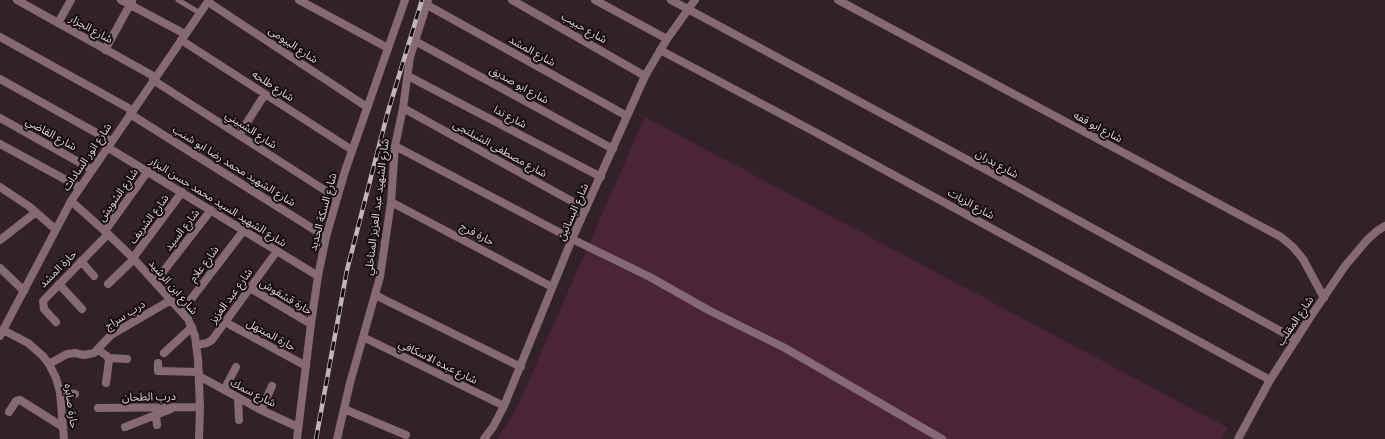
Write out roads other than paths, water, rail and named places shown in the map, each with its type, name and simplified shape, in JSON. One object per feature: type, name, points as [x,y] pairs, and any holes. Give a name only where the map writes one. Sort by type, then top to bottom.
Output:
[{"type":"street","name":"شارع الجزار","points":[[17,0],[154,79]]},
{"type":"street","points":[[58,23],[71,0]]},
{"type":"street","name":"شارع طلحه","points":[[121,0],[131,2],[266,94],[352,150]]},
{"type":"street","points":[[299,0],[388,48]]},
{"type":"street","name":"شارع السكة الحديد","points":[[296,439],[318,276],[326,237],[352,150],[405,0]]},
{"type":"street","name":"شارع حبيب","points":[[512,0],[645,76]]},
{"type":"street","points":[[595,0],[667,39]]},
{"type":"street","name":"شارع بدران","points":[[671,0],[1295,339]]},
{"type":"street","name":"شارع البساتين","points":[[484,439],[493,427],[504,406],[572,239],[645,76],[667,39],[695,0]]},
{"type":"street","name":"شارع ابو قفه","points":[[838,0],[1281,237],[1301,256],[1324,298]]},
{"type":"street","name":"شارع انور السادات","points":[[2,333],[79,187],[208,1]]},
{"type":"street","name":"شارع البيومى","points":[[208,1],[367,108]]},
{"type":"street","points":[[105,50],[131,2]]},
{"type":"street","name":"شارع الشهيد عبد العزيز المناخلي","points":[[337,439],[383,259],[391,202],[395,146],[403,108],[410,57],[427,2]]},
{"type":"street","name":"شارع المشد","points":[[427,2],[627,116]]},
{"type":"street","name":"شارع الشهيد محمد رضا ابو شنب","points":[[0,37],[131,112],[326,237]]},
{"type":"street","name":"شارع ابو صديق","points":[[415,41],[613,149]]},
{"type":"street","name":"شارع الزيات","points":[[660,50],[827,138],[1270,380]]},
{"type":"street","name":"شارع ندا","points":[[408,76],[601,177]]},
{"type":"street","name":"شارع الشهيد السيد محمد حسن البزار","points":[[0,79],[109,144],[148,171],[318,276]]},
{"type":"street","name":"شارع الشبيني","points":[[154,79],[337,198]]},
{"type":"street","points":[[239,135],[266,94]]},
{"type":"street","name":"شارع مصطفى الشبلنجى","points":[[403,108],[586,209]]},
{"type":"street","name":"شارع القاضي","points":[[0,118],[91,169]]},
{"type":"street","points":[[0,144],[79,187]]},
{"type":"street","points":[[395,146],[572,239],[650,277],[710,311],[785,348],[942,439]]},
{"type":"street","name":"شارع الشويش","points":[[107,233],[148,171]]},
{"type":"street","points":[[0,187],[36,212],[55,230]]},
{"type":"street","name":"شارع الشريف","points":[[108,284],[134,259],[182,192]]},
{"type":"street","name":"شارع ابن الرشيد","points":[[71,201],[134,259],[172,300],[192,327],[199,374],[199,439]]},
{"type":"street","name":"حارة فرج","points":[[391,202],[552,286]]},
{"type":"street","name":"شارع السيد","points":[[155,282],[211,210]]},
{"type":"street","points":[[0,240],[36,212]]},
{"type":"street","name":"شارع المقلب","points":[[1238,439],[1270,380],[1295,339],[1345,266],[1367,240],[1385,226]]},
{"type":"street","name":"شارع علام","points":[[182,312],[244,230]]},
{"type":"street","name":"حارة المشد","points":[[56,322],[44,309],[42,304],[44,299],[81,262],[107,233]]},
{"type":"street","name":"شارع عبد العزيز","points":[[196,346],[212,340],[277,251]]},
{"type":"street","points":[[81,262],[94,276]]},
{"type":"street","points":[[0,268],[24,291]]},
{"type":"street","points":[[58,284],[82,309]]},
{"type":"street","name":"حارة قشقوش","points":[[250,288],[311,324]]},
{"type":"street","points":[[375,295],[520,367]]},
{"type":"street","name":"درب سراج","points":[[98,350],[106,340],[117,332],[172,300]]},
{"type":"street","name":"حارة المبتهل","points":[[225,322],[306,366]]},
{"type":"street","points":[[164,353],[192,327]]},
{"type":"street","name":"حارة صابره","points":[[2,333],[28,343],[43,356],[49,364],[56,378],[60,392],[64,439]]},
{"type":"street","name":"شارع عبده الاسكافي","points":[[363,337],[504,406]]},
{"type":"street","points":[[49,364],[67,354],[75,353],[84,356],[90,355],[98,350],[109,358],[126,359]]},
{"type":"street","points":[[106,383],[109,358]]},
{"type":"street","points":[[158,363],[158,370],[199,374]]},
{"type":"street","points":[[224,390],[236,367]]},
{"type":"street","name":"شارع سمك","points":[[199,374],[238,398],[298,427]]},
{"type":"street","points":[[261,410],[272,386]]},
{"type":"street","points":[[60,392],[75,394]]},
{"type":"street","points":[[238,398],[239,420]]},
{"type":"street","points":[[9,412],[16,401],[20,400],[63,427]]},
{"type":"street","points":[[125,427],[176,407]]},
{"type":"street","name":"درب الطحان","points":[[98,408],[200,407]]},
{"type":"street","points":[[344,409],[406,435]]},
{"type":"street","points":[[156,415],[157,425]]},
{"type":"lane","points":[[178,0],[200,13]]},
{"type":"railway","points":[[316,439],[347,270],[387,115],[422,0]]}]
